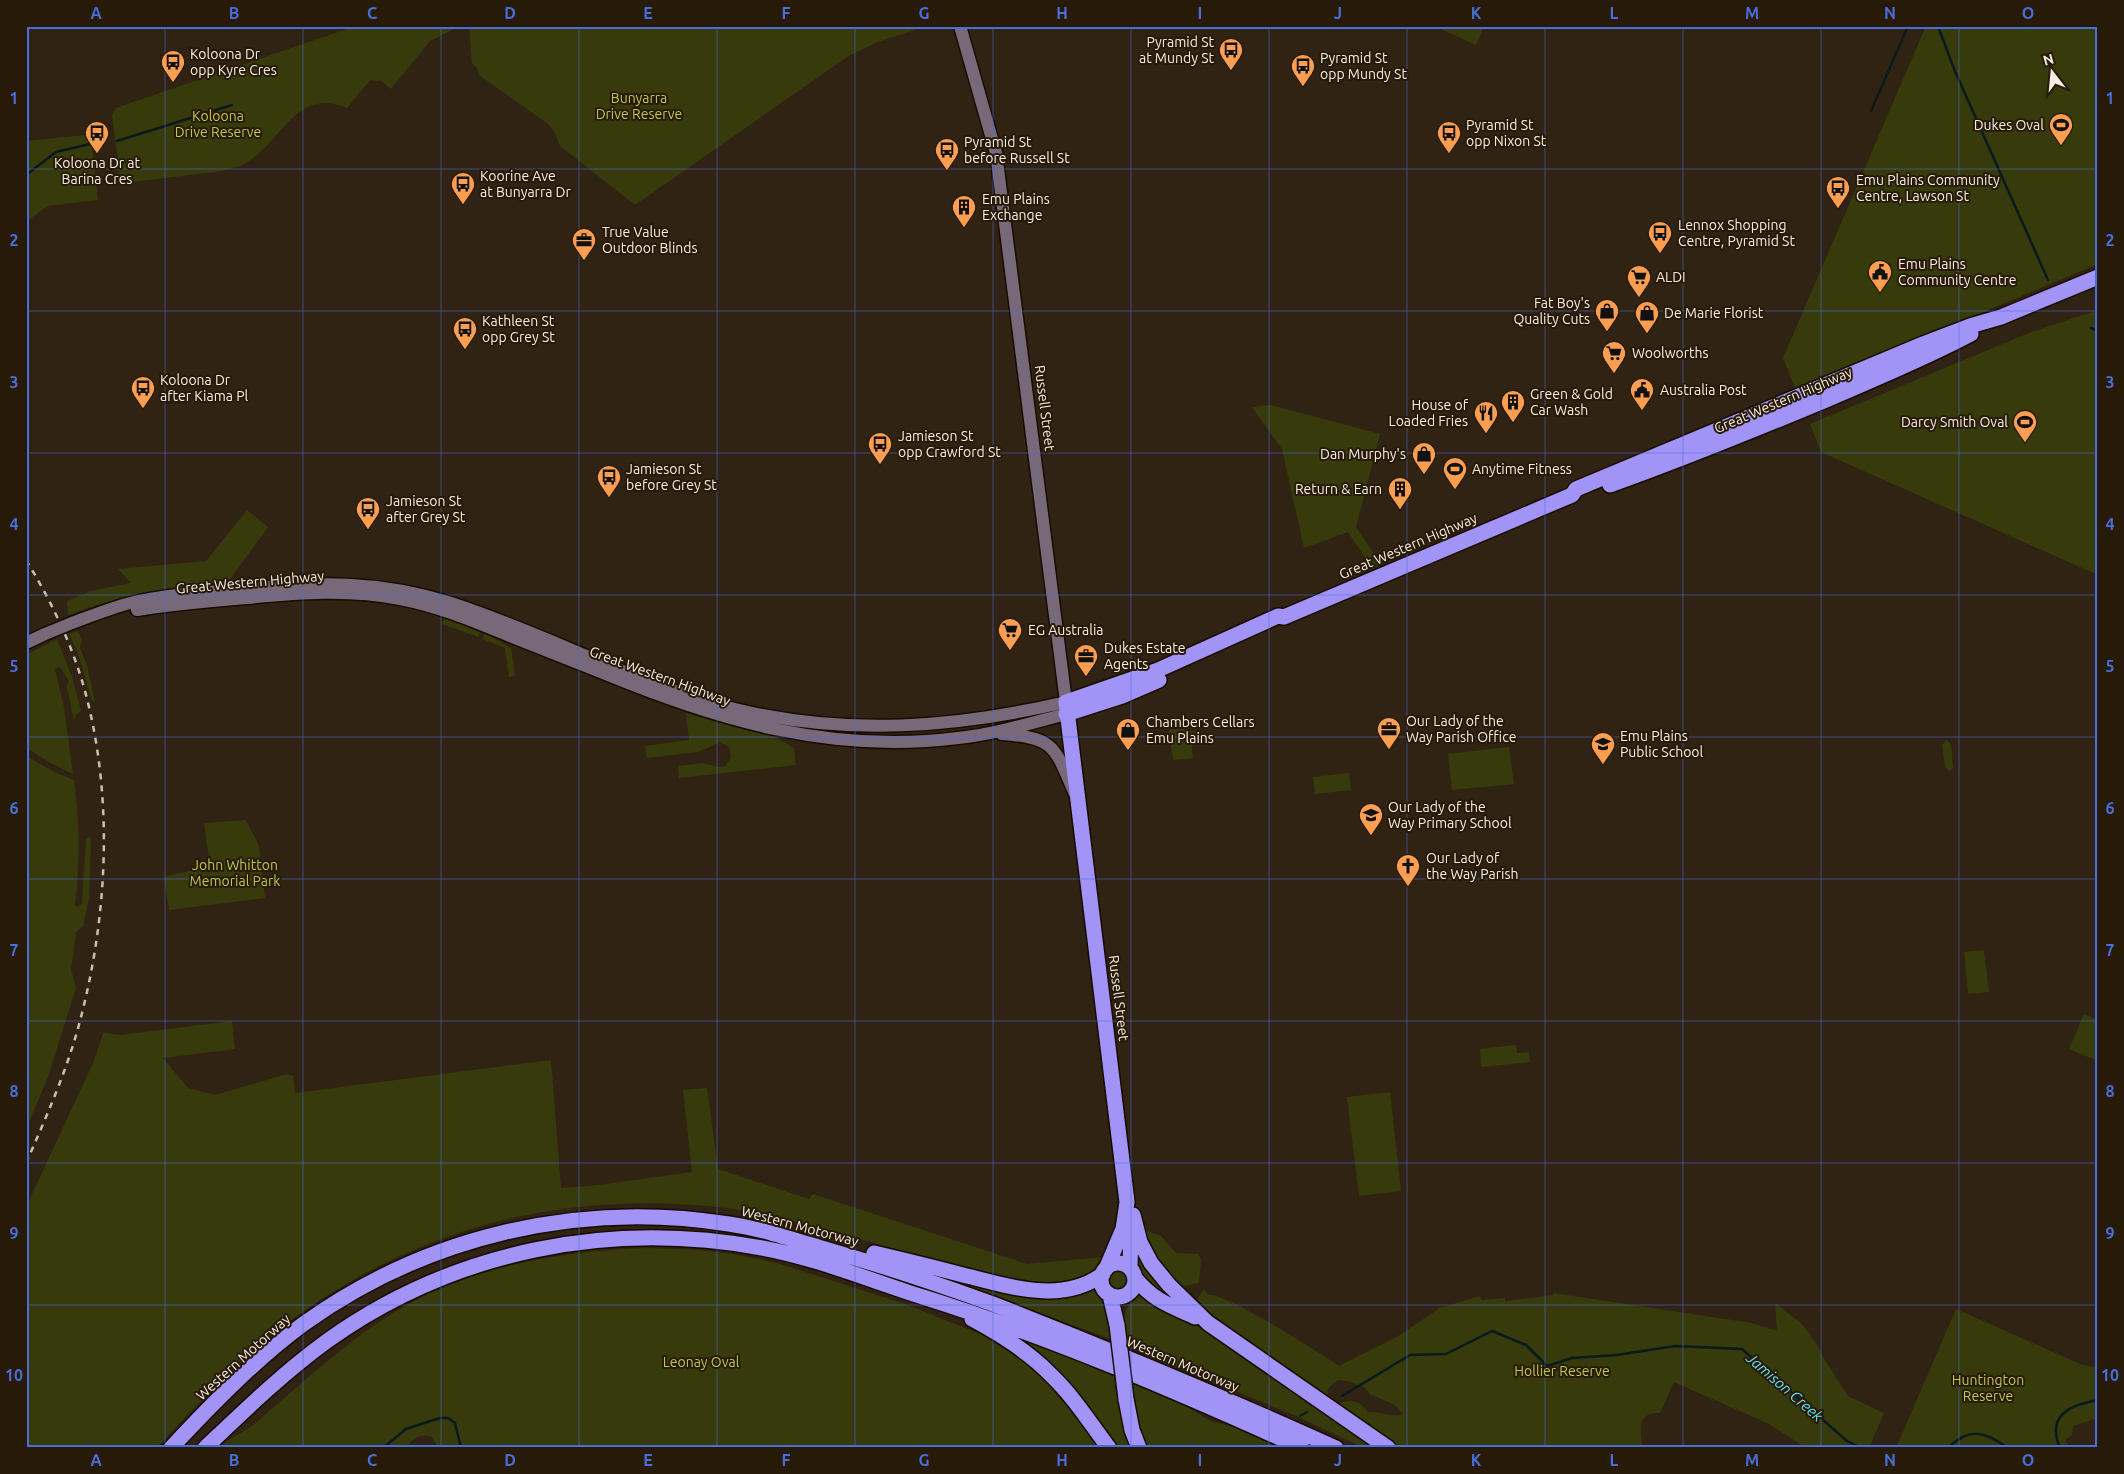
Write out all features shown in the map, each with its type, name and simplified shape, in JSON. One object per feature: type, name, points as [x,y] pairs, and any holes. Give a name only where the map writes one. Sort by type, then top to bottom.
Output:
[{"type":"highway","name":"Great Western Highway","points":[[1066,708],[1122,696],[1170,675],[1280,621],[1284,616],[1572,495],[1579,497],[1676,462],[1772,423],[1934,354],[2000,317],[2098,276]]},
{"type":"highway","name":"Russell Street","points":[[1066,708],[1130,1208],[1133,1273]]},
{"type":"highway","name":"Russell Street","points":[[1105,1271],[1130,1208]]},
{"type":"highway","points":[[1130,1208],[1140,1242],[1151,1263],[1208,1323],[1388,1448]]},
{"type":"highway","points":[[680,1218],[701,1214],[764,1224],[848,1247],[1034,1290],[1062,1290],[1081,1286],[1093,1281],[1105,1271],[1118,1264],[1133,1273],[1158,1300],[1208,1323]]},
{"type":"highway","name":"Western Motorway","points":[[171,1448],[228,1390],[290,1335],[344,1298],[403,1267],[454,1246],[527,1227],[596,1217],[680,1218],[758,1229],[915,1276],[1069,1334],[1276,1428],[1305,1444],[1336,1448]]},
{"type":"highway","name":"Western Motorway","points":[[205,1448],[266,1391],[310,1354],[343,1330],[383,1306],[421,1287],[464,1270],[508,1256],[553,1245],[622,1238],[674,1237],[712,1240],[764,1248],[806,1258],[952,1305],[1276,1428]]},
{"type":"highway","points":[[1105,1271],[1102,1285],[1117,1295]]},
{"type":"highway","points":[[1117,1295],[1133,1289],[1133,1273]]},
{"type":"highway","points":[[1117,1295],[1117,1325],[1126,1399],[1138,1447]]},
{"type":"highway","points":[[924,1297],[973,1319],[1014,1345],[1041,1366],[1068,1393],[1109,1448]]},
{"type":"main road","name":"Russell Street","points":[[960,26],[996,153],[1066,708]]},
{"type":"main road","name":"Great Western Highway","points":[[26,643],[72,623],[131,603],[166,596],[297,584],[363,584],[406,591],[454,604],[652,683],[734,708],[779,718],[843,726],[907,726],[1066,708]]},
{"type":"main road","name":"Great Western Highway","points":[[72,623],[126,612],[190,603],[298,593],[366,593],[441,609],[652,693],[714,715],[759,727],[834,739],[882,742],[957,739],[990,733],[1066,708]]},
{"type":"main road","name":"Russell Street","points":[[990,733],[1030,736],[1048,745],[1058,756],[1078,799]]},
{"type":"green space","name":"Koloona Drive Reserve","points":[[356,26],[460,26],[430,41],[391,89],[381,81],[370,80],[347,108],[329,103],[314,105],[301,111],[256,156],[242,165],[216,172],[125,183],[120,178],[112,115],[116,108]]},
{"type":"green space","name":"Bunyarra Drive Reserve","points":[[469,26],[926,26],[875,43],[847,57],[635,205],[560,146],[554,131],[548,124],[479,75],[477,68],[472,63]]},
{"type":"green space","points":[[1434,26],[1484,26],[1476,45]]},
{"type":"green space","points":[[1926,26],[2098,26],[2098,264],[1796,390],[1783,358]]},
{"type":"green space","points":[[86,135],[91,139],[98,200],[47,206],[26,222],[26,141]]},
{"type":"green space","points":[[2098,310],[2098,575],[1821,452],[1810,424],[2029,333]]},
{"type":"green space","points":[[1271,405],[1380,434],[1356,527],[1381,564],[1372,568],[1348,532],[1304,548],[1282,449],[1252,407]]},
{"type":"green space","points":[[247,510],[268,527],[228,582],[167,590],[108,602],[68,615],[67,601],[91,591],[131,583],[118,569],[206,561]]},
{"type":"green space","points":[[445,617],[481,631],[478,637],[442,624]]},
{"type":"green space","points":[[77,631],[82,639],[80,648],[87,665],[95,702],[92,701],[78,653],[69,634]]},
{"type":"green space","points":[[485,633],[511,648],[515,676],[509,677],[505,648],[482,639]]},
{"type":"green space","points":[[57,639],[73,680],[81,711],[74,720],[66,687],[69,681],[59,667],[55,669],[64,707],[73,774],[47,761],[26,747],[26,655]]},
{"type":"green space","points":[[686,713],[775,737],[794,748],[796,765],[679,778],[678,766],[702,763],[719,767],[725,766],[731,758],[729,747],[720,742],[698,752],[647,758],[645,746],[689,740]]},
{"type":"green space","points":[[1177,728],[1208,734],[1207,738],[1193,736],[1191,739],[1193,758],[1173,760],[1169,730]]},
{"type":"green space","points":[[1946,740],[1951,744],[1953,768],[1950,771],[1945,767],[1942,745]]},
{"type":"green space","points":[[1509,747],[1514,784],[1452,790],[1448,754]]},
{"type":"green space","points":[[26,756],[54,772],[74,780],[79,842],[75,905],[78,907],[82,904],[86,839],[91,838],[89,899],[83,926],[76,932],[71,969],[76,988],[48,1077],[26,1129]]},
{"type":"green space","points":[[1349,773],[1351,790],[1315,794],[1313,777]]},
{"type":"green space","name":"John Whitton Memorial Park","points":[[246,820],[259,846],[265,898],[169,910],[164,877],[210,866],[204,823]]},
{"type":"green space","points":[[1984,950],[1989,992],[1968,994],[1964,952]]},
{"type":"green space","points":[[2084,1014],[2098,1020],[2098,1061],[2069,1049]]},
{"type":"green space","points":[[232,1021],[235,1049],[163,1058],[188,1088],[215,1095],[287,1074],[293,1076],[295,1093],[551,1060],[561,1188],[599,1185],[692,1172],[683,1090],[707,1088],[718,1169],[809,1199],[813,1194],[1027,1264],[1104,1257],[1090,1275],[1065,1282],[1040,1283],[1004,1277],[806,1224],[730,1209],[686,1204],[643,1203],[599,1205],[540,1212],[502,1220],[429,1244],[359,1276],[326,1296],[294,1318],[258,1348],[223,1380],[157,1448],[26,1448],[26,1207],[94,1061],[103,1033],[121,1035]]},
{"type":"green space","points":[[1516,1045],[1517,1053],[1529,1052],[1530,1062],[1481,1067],[1480,1049]]},
{"type":"green space","points":[[1390,1092],[1401,1191],[1359,1196],[1347,1097]]},
{"type":"green space","points":[[1144,1230],[1161,1236],[1176,1253],[1198,1254],[1201,1259],[1199,1283],[1179,1287],[1157,1260]]},
{"type":"green space","name":"Leonay Oval","points":[[648,1248],[698,1250],[733,1254],[777,1263],[902,1303],[983,1335],[1012,1352],[1048,1381],[1066,1400],[1100,1448],[439,1448],[432,1437],[420,1436],[414,1439],[406,1448],[219,1448],[251,1427],[345,1347],[390,1315],[419,1298],[482,1273],[514,1265],[581,1253]]},
{"type":"green space","points":[[1134,1250],[1144,1256],[1190,1309],[1160,1292],[1142,1276],[1136,1268]]},
{"type":"green space","points":[[1119,1270],[1126,1273],[1129,1280],[1126,1287],[1119,1290],[1112,1287],[1109,1280],[1112,1273]]},
{"type":"green space","points":[[956,1281],[1093,1286],[1107,1310],[1111,1339],[956,1283]]},
{"type":"green space","name":"Hollier Reserve","points":[[1204,1289],[1208,1295],[1217,1296],[1251,1313],[1294,1337],[1339,1366],[1400,1335],[1440,1308],[1480,1296],[1481,1300],[1505,1298],[1505,1301],[1553,1295],[1553,1293],[1752,1323],[1777,1331],[1775,1303],[1803,1325],[1848,1396],[1884,1413],[1869,1448],[1806,1448],[1769,1424],[1674,1382],[1660,1413],[1646,1416],[1643,1419],[1641,1424],[1642,1448],[1400,1448],[1337,1404],[1350,1401],[1362,1405],[1368,1412],[1394,1415],[1403,1414],[1395,1405],[1370,1394],[1364,1387],[1347,1381],[1338,1380],[1327,1389],[1328,1395],[1324,1397],[1202,1307],[1197,1300]]},
{"type":"green space","points":[[1139,1293],[1191,1318],[1371,1444],[1371,1446],[1364,1448],[1294,1415],[1126,1346],[1124,1323],[1126,1311]]},
{"type":"green space","name":"Huntington Reserve","points":[[1956,1309],[2080,1364],[2098,1368],[2098,1418],[2073,1426],[2072,1435],[2065,1440],[2070,1448],[1896,1448]]},
{"type":"green space","points":[[1032,1341],[1116,1376],[1116,1390],[1129,1448],[1116,1448],[1028,1347]]},
{"type":"green space","points":[[1130,1380],[1186,1406],[1210,1421],[1238,1428],[1280,1448],[1148,1448],[1138,1426]]},
{"type":"waterway","points":[[1871,111],[1908,26]]},
{"type":"waterway","points":[[1938,26],[1954,69],[2048,280]]},
{"type":"waterway","points":[[117,141],[232,105]]},
{"type":"waterway","points":[[26,175],[56,152],[90,144]]},
{"type":"waterway","points":[[2091,328],[2098,331]]},
{"type":"waterway","name":"Jamison Creek","points":[[1342,1396],[1410,1355],[1446,1354],[1492,1331],[1526,1345],[1547,1366],[1572,1358],[1617,1355],[1675,1346],[1742,1349],[1847,1441],[1861,1448]]},
{"type":"waterway","name":"Jamison Creek","points":[[2060,1448],[2056,1437],[2058,1420],[2070,1409],[2098,1400]]},
{"type":"waterway","name":"Jamison Creek","points":[[1300,1416],[1307,1412]]},
{"type":"waterway","name":"Jamison Creek","points":[[383,1448],[406,1429],[440,1418],[448,1418],[455,1423],[461,1448]]},
{"type":"waterway","name":"Jamison Creek","points":[[1948,1448],[1963,1436],[1970,1434],[1985,1435],[2008,1448]]},
{"type":"waterway","name":"Jamison Creek","points":[[156,1448],[162,1445]]},
{"type":"railway","points":[[26,560],[59,620],[83,684],[100,770],[104,858],[96,947],[77,1032],[60,1082],[26,1163]]},
{"type":"place","name":"Pyramid St at Mundy St","points":[[1231,71]]},
{"type":"place","name":"Koloona Dr opp Kyre Cres","points":[[173,83]]},
{"type":"place","name":"Pyramid St opp Mundy St","points":[[1303,87]]},
{"type":"place","name":"Dukes Oval","points":[[2061,146]]},
{"type":"place","name":"Koloona Dr at Barina Cres","points":[[97,154]]},
{"type":"place","name":"Pyramid St opp Nixon St","points":[[1449,154]]},
{"type":"place","name":"Pyramid St before Russell St","points":[[947,171]]},
{"type":"place","name":"Koorine Ave at Bunyarra Dr","points":[[463,205]]},
{"type":"place","name":"Emu Plains Community Centre, Lawson St","points":[[1838,209]]},
{"type":"place","name":"Emu Plains Exchange","points":[[964,228]]},
{"type":"place","name":"Lennox Shopping Centre, Pyramid St","points":[[1660,254]]},
{"type":"place","name":"True Value Outdoor Blinds","points":[[584,261]]},
{"type":"place","name":"Emu Plains Community Centre","points":[[1880,293]]},
{"type":"place","name":"ALDI","points":[[1639,298]]},
{"type":"place","name":"Fat Boy's Quality Cuts","points":[[1607,332]]},
{"type":"place","name":"De Marie Florist","points":[[1647,334]]},
{"type":"place","name":"Kathleen St opp Grey St","points":[[465,350]]},
{"type":"place","name":"Woolworths","points":[[1614,374]]},
{"type":"place","name":"Koloona Dr after Kiama Pl","points":[[143,409]]},
{"type":"place","name":"Australia Post","points":[[1642,411]]},
{"type":"place","name":"Green & Gold Car Wash","points":[[1513,423]]},
{"type":"place","name":"House of Loaded Fries","points":[[1486,434]]},
{"type":"place","name":"Darcy Smith Oval","points":[[2025,443]]},
{"type":"place","name":"Jamieson St opp Crawford St","points":[[880,465]]},
{"type":"place","name":"Dan Murphy's","points":[[1424,475]]},
{"type":"place","name":"Anytime Fitness","points":[[1455,490]]},
{"type":"place","name":"Jamieson St before Grey St","points":[[609,498]]},
{"type":"place","name":"Return & Earn","points":[[1400,510]]},
{"type":"place","name":"Jamieson St after Grey St","points":[[368,530]]},
{"type":"place","name":"EG Australia","points":[[1010,651]]},
{"type":"place","name":"Dukes Estate Agents","points":[[1086,677]]},
{"type":"place","name":"Our Lady of the Way Parish Office","points":[[1389,750]]},
{"type":"place","name":"Chambers Cellars Emu Plains","points":[[1128,751]]},
{"type":"place","name":"Emu Plains Public School","points":[[1603,765]]},
{"type":"place","name":"Our Lady of the Way Primary School","points":[[1371,836]]},
{"type":"place","name":"Our Lady of the Way Parish","points":[[1408,887]]}]
